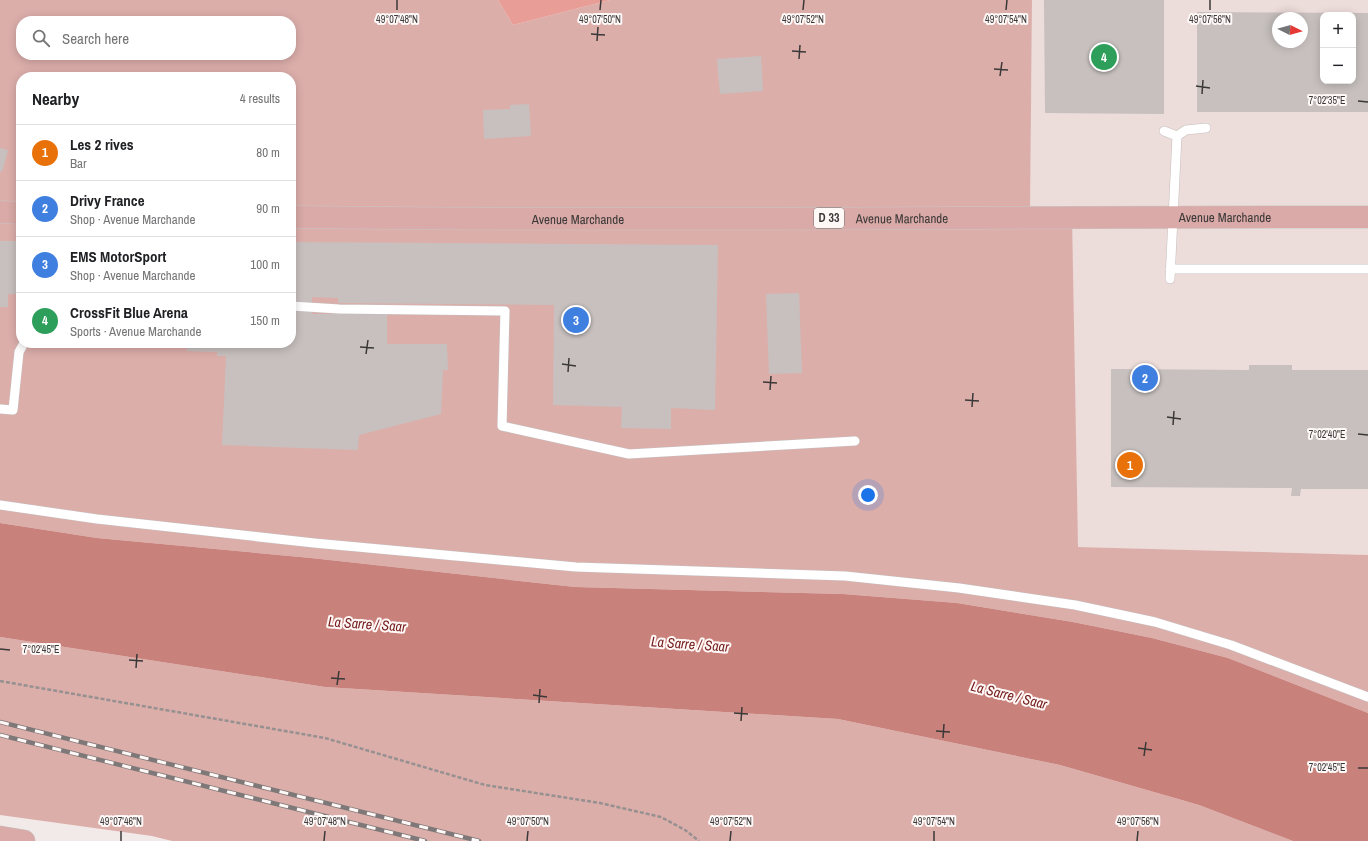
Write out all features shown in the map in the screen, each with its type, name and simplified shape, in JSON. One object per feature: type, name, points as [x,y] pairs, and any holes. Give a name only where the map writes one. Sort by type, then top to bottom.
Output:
[{"type":"main road","points":[[0,212],[16,213]]},
{"type":"main road","name":"Avenue Marchande","points":[[296,217],[526,220],[1173,216],[1368,217]]},
{"type":"main road","points":[[0,837],[24,841]]},
{"type":"lane","points":[[1177,136],[1186,130],[1206,128]]},
{"type":"lane","points":[[1164,131],[1177,136]]},
{"type":"lane","points":[[1177,136],[1170,274],[1368,269]]},
{"type":"lane","points":[[296,306],[338,309],[505,311],[502,426],[629,454],[855,441]]},
{"type":"lane","points":[[0,409],[12,410],[19,352],[21,348]]},
{"type":"lane","points":[[0,505],[97,519],[307,542],[576,567],[845,576],[959,588],[1075,605],[1155,622],[1231,646],[1368,697]]},
{"type":"path","points":[[0,680],[325,738],[485,785],[600,803],[661,817],[685,830],[699,841]]},
{"type":"shaded area","points":[[0,0],[498,0],[513,25],[610,0],[1032,0],[1030,216],[1072,216],[1078,547],[1368,555],[1368,713],[1228,658],[1152,638],[1073,622],[957,603],[843,594],[575,587],[311,558],[97,538],[0,523]]},
{"type":"shaded area","points":[[498,0],[610,0],[513,25]]},
{"type":"shaded area","points":[[1032,0],[1368,0],[1368,555],[1079,547],[0,493],[0,235],[16,317],[16,348],[296,348],[296,342],[1072,239],[1072,216],[1030,216]]},
{"type":"shaded area","points":[[0,637],[325,687],[838,719],[1060,765],[1199,805],[1293,841],[172,841],[152,836],[0,815]]},
{"type":"water","name":"La Sarre / Saar","points":[[0,523],[97,538],[311,558],[575,587],[843,594],[957,603],[1073,622],[1152,638],[1228,658],[1368,713],[1368,841],[1293,841],[1199,805],[1060,765],[838,719],[325,687],[0,637]]},
{"type":"building","points":[[1044,0],[1164,0],[1164,114],[1045,113]]},
{"type":"building","points":[[1197,12],[1272,12],[1272,48],[1308,48],[1308,13],[1320,13],[1320,84],[1356,84],[1356,13],[1368,13],[1368,112],[1197,112]]},
{"type":"building","points":[[761,56],[763,91],[720,94],[717,59]]},
{"type":"building","points":[[529,104],[531,136],[484,139],[483,110],[510,109],[510,105]]},
{"type":"building","points":[[0,148],[8,150],[3,169],[0,173]]},
{"type":"building","points":[[0,241],[16,241],[16,294],[8,294],[8,307],[0,307]]},
{"type":"building","points":[[296,242],[718,245],[715,410],[671,408],[671,429],[621,428],[622,407],[553,405],[554,305],[338,303],[338,298],[312,297],[312,314],[387,314],[387,344],[447,344],[448,370],[443,370],[441,414],[359,435],[358,450],[222,445],[226,356],[217,356],[217,352],[187,351],[187,348],[296,348]]},
{"type":"building","points":[[799,293],[802,373],[769,374],[766,294]]},
{"type":"building","points":[[1249,365],[1292,365],[1292,370],[1368,370],[1368,489],[1301,489],[1300,496],[1291,496],[1292,488],[1111,487],[1111,369],[1249,370]]},
{"type":"railway","points":[[0,722],[479,841]]},
{"type":"railway","points":[[0,735],[425,841]]},
{"type":"place","name":"CrossFit Blue Arena","points":[[1104,57]]},
{"type":"place","name":"EMS MotorSport","points":[[576,320]]},
{"type":"place","name":"Drivy France","points":[[1145,378]]},
{"type":"place","name":"Les 2 rives","points":[[1130,465]]}]
